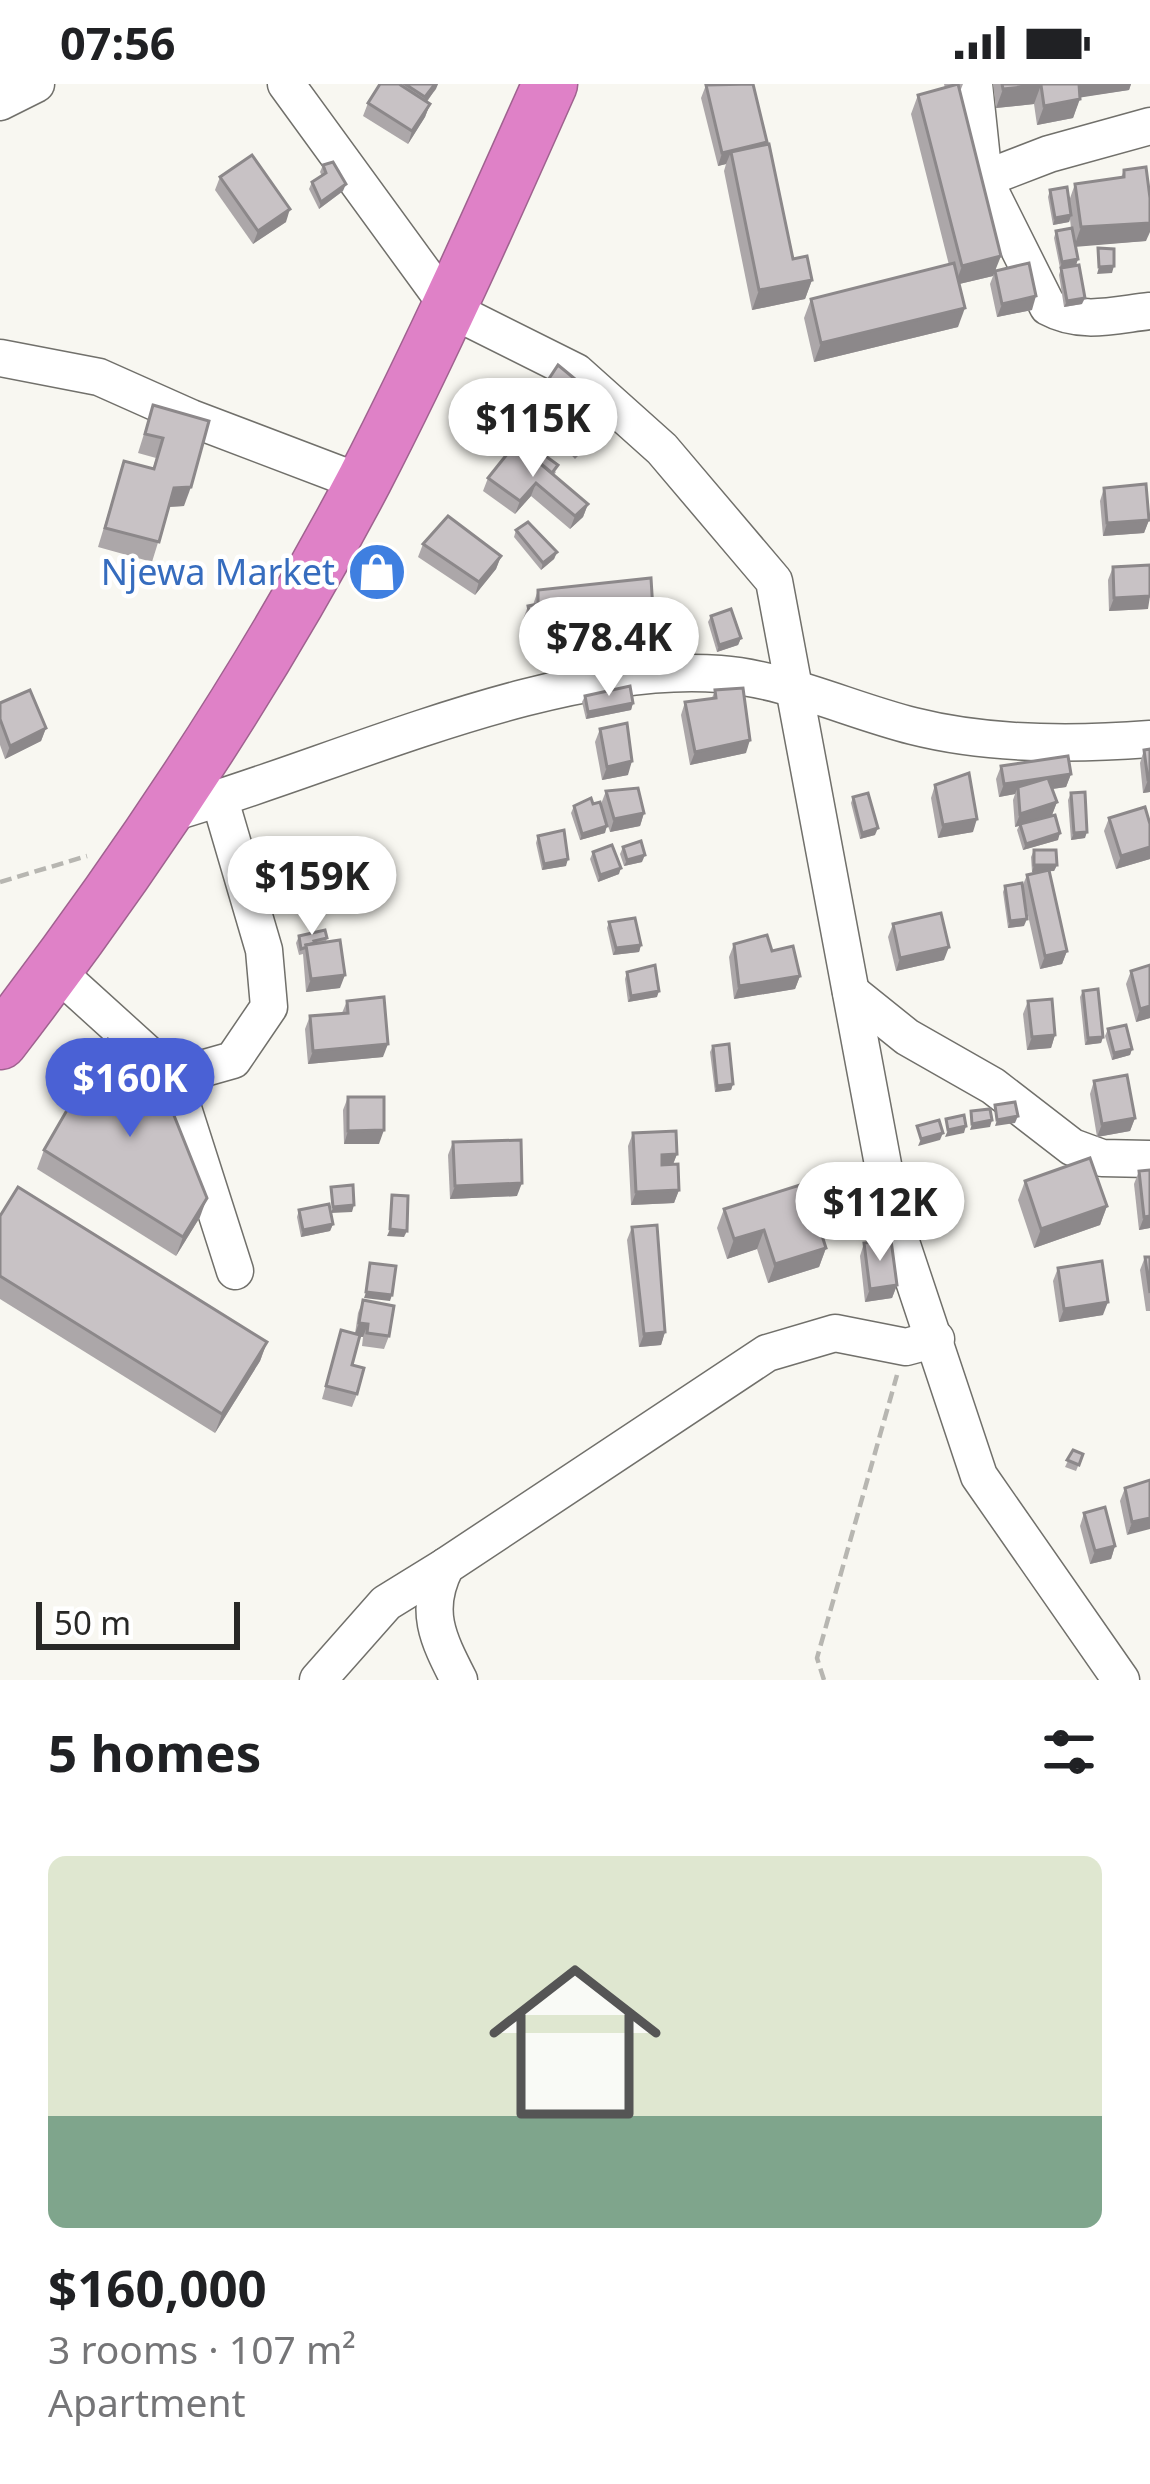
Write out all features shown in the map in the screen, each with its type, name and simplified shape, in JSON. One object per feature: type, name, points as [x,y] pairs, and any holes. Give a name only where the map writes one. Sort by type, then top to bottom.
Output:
[{"type":"highway","points":[[0,1042],[155,829],[238,701],[362,483],[450,309],[550,84]]},
{"type":"street","points":[[0,102],[36,84]]},
{"type":"street","points":[[286,84],[450,309],[576,373],[662,449],[774,581],[893,1218],[921,1343],[979,1476],[1121,1680]]},
{"type":"street","points":[[974,84],[984,179],[1048,307],[1066,317],[1087,318],[1150,311]]},
{"type":"street","points":[[984,179],[1049,154],[1150,126]]},
{"type":"street","points":[[0,358],[99,377],[191,418],[362,483]]},
{"type":"street","points":[[155,829],[220,800],[531,696],[631,679],[719,674],[793,688],[917,728],[1088,744],[1150,739]]},
{"type":"street","points":[[172,1077],[233,1060],[269,1007],[265,950],[220,800]]},
{"type":"street","points":[[55,970],[172,1077],[235,1271]]},
{"type":"street","points":[[851,992],[907,1037],[993,1086],[1072,1148],[1102,1158],[1150,1160]]},
{"type":"street","points":[[318,1680],[386,1603],[767,1353],[835,1333],[921,1343]]},
{"type":"street","points":[[446,1566],[436,1586],[434,1622],[459,1680]]},
{"type":"path","points":[[0,882],[155,829]]},
{"type":"path","points":[[824,1680],[817,1658],[921,1343]]},
{"type":"building","points":[[380,84],[399,84],[430,104],[412,131],[368,103]]},
{"type":"building","points":[[405,84],[435,84],[425,97]]},
{"type":"building","points":[[753,84],[767,142],[722,153],[706,85]]},
{"type":"building","points":[[958,84],[1001,256],[962,266],[918,95]]},
{"type":"building","points":[[1002,84],[1079,84],[1080,99],[1044,106],[1041,85],[1003,89]]},
{"type":"building","points":[[769,144],[793,259],[807,256],[812,280],[759,290],[731,152]]},
{"type":"building","points":[[252,155],[290,209],[258,231],[220,177]]},
{"type":"building","points":[[333,162],[346,184],[321,202],[312,182],[326,173],[323,165]]},
{"type":"building","points":[[1146,167],[1150,223],[1081,227],[1075,184],[1124,177],[1124,170]]},
{"type":"building","points":[[1067,187],[1071,215],[1055,218],[1050,190]]},
{"type":"building","points":[[1072,228],[1078,259],[1062,262],[1056,231]]},
{"type":"building","points":[[1098,248],[1114,249],[1114,266],[1099,267]]},
{"type":"building","points":[[954,263],[965,308],[821,343],[811,299]]},
{"type":"building","points":[[1029,263],[1036,296],[1002,304],[995,271]]},
{"type":"building","points":[[1079,265],[1085,298],[1067,301],[1061,268]]},
{"type":"building","points":[[558,365],[575,379],[547,413],[556,421],[534,447],[505,421],[525,395],[533,403]]},
{"type":"building","points":[[153,405],[209,421],[191,487],[174,488],[159,542],[105,528],[124,461],[154,469],[163,438],[145,434]]},
{"type":"building","points":[[575,427],[588,441],[577,452],[563,438]]},
{"type":"building","points":[[516,443],[588,504],[575,516],[536,483],[520,501],[488,478]]},
{"type":"building","points":[[540,452],[558,465],[552,473],[534,458]]},
{"type":"building","points":[[1146,484],[1149,520],[1107,523],[1104,488]]},
{"type":"building","points":[[448,516],[501,556],[479,582],[423,544]]},
{"type":"building","points":[[528,522],[557,552],[543,563],[516,530]]},
{"type":"building","points":[[1150,565],[1150,596],[1114,598],[1113,567]]},
{"type":"building","points":[[651,578],[654,627],[542,647],[543,638],[535,640],[528,606],[538,604],[538,590]]},
{"type":"building","points":[[731,609],[741,638],[719,645],[711,616]]},
{"type":"building","points":[[630,686],[633,703],[588,712],[585,696]]},
{"type":"building","points":[[743,688],[750,740],[695,752],[685,702],[716,698],[715,690]]},
{"type":"building","points":[[30,690],[46,728],[10,746],[0,719],[0,703]]},
{"type":"building","points":[[627,723],[632,761],[607,767],[600,729]]},
{"type":"building","points":[[1150,749],[1150,780],[1148,780],[1144,750]]},
{"type":"building","points":[[1068,756],[1071,774],[1004,784],[1001,766]]},
{"type":"building","points":[[969,773],[977,819],[943,825],[935,785]]},
{"type":"building","points":[[1048,778],[1057,802],[1020,814],[1018,787]]},
{"type":"building","points":[[638,788],[644,813],[614,819],[606,791]]},
{"type":"building","points":[[1085,792],[1087,832],[1074,833],[1071,793]]},
{"type":"building","points":[[868,793],[878,828],[862,833],[853,797]]},
{"type":"building","points":[[591,798],[593,804],[600,802],[607,826],[582,834],[574,806]]},
{"type":"building","points":[[1145,807],[1150,847],[1121,856],[1109,818]]},
{"type":"building","points":[[1055,815],[1060,833],[1026,844],[1020,824]]},
{"type":"building","points":[[564,830],[568,859],[544,864],[538,836]]},
{"type":"building","points":[[641,841],[645,855],[627,860],[623,847]]},
{"type":"building","points":[[612,845],[621,868],[600,875],[593,852]]},
{"type":"building","points":[[1034,850],[1056,850],[1057,865],[1034,865]]},
{"type":"building","points":[[1049,870],[1067,951],[1045,956],[1027,875]]},
{"type":"building","points":[[1022,883],[1027,919],[1010,921],[1005,886]]},
{"type":"building","points":[[941,913],[949,947],[900,958],[893,924]]},
{"type":"building","points":[[635,918],[641,945],[616,948],[609,922]]},
{"type":"building","points":[[325,930],[327,938],[301,949],[299,936]]},
{"type":"building","points":[[767,935],[772,951],[793,946],[800,976],[739,986],[734,944]]},
{"type":"building","points":[[340,940],[345,975],[311,979],[306,945]]},
{"type":"building","points":[[655,965],[659,991],[631,996],[627,972]]},
{"type":"building","points":[[1150,965],[1150,1006],[1140,1009],[1131,971]]},
{"type":"building","points":[[1098,989],[1103,1037],[1088,1038],[1083,991]]},
{"type":"building","points":[[384,997],[388,1044],[313,1051],[310,1016],[348,1013],[347,1001]]},
{"type":"building","points":[[1052,999],[1055,1035],[1032,1037],[1028,1001]]},
{"type":"building","points":[[1126,1025],[1132,1049],[1114,1053],[1108,1029]]},
{"type":"building","points":[[108,1039],[155,1068],[207,1198],[183,1237],[44,1150]]},
{"type":"building","points":[[729,1044],[733,1084],[717,1086],[713,1046]]},
{"type":"building","points":[[1127,1075],[1135,1118],[1102,1124],[1094,1081]]},
{"type":"building","points":[[348,1097],[384,1097],[384,1130],[348,1131]]},
{"type":"building","points":[[1015,1102],[1018,1116],[997,1120],[995,1105]]},
{"type":"building","points":[[990,1109],[992,1120],[972,1124],[971,1111]]},
{"type":"building","points":[[964,1115],[966,1126],[948,1130],[946,1119]]},
{"type":"building","points":[[939,1120],[943,1133],[921,1139],[917,1126]]},
{"type":"building","points":[[676,1131],[677,1154],[662,1155],[662,1165],[678,1164],[679,1190],[636,1192],[633,1133]]},
{"type":"building","points":[[521,1140],[522,1183],[455,1186],[453,1142]]},
{"type":"building","points":[[1090,1158],[1107,1206],[1041,1229],[1025,1181]]},
{"type":"building","points":[[1150,1170],[1150,1216],[1144,1217],[1139,1171]]},
{"type":"building","points":[[816,1180],[828,1220],[818,1223],[826,1248],[775,1264],[764,1230],[734,1239],[724,1209]]},
{"type":"building","points":[[353,1185],[354,1205],[333,1207],[331,1187]]},
{"type":"building","points":[[18,1187],[267,1342],[222,1414],[0,1276],[0,1216]]},
{"type":"building","points":[[392,1195],[408,1196],[407,1231],[390,1229]]},
{"type":"building","points":[[329,1204],[333,1224],[303,1230],[299,1210]]},
{"type":"building","points":[[657,1225],[665,1332],[644,1334],[632,1227]]},
{"type":"building","points":[[891,1240],[897,1285],[870,1289],[864,1243]]},
{"type":"building","points":[[1102,1261],[1108,1302],[1064,1309],[1058,1268]]},
{"type":"building","points":[[370,1263],[396,1266],[392,1295],[366,1292]]},
{"type":"building","points":[[363,1300],[394,1306],[389,1336],[367,1333],[368,1324],[359,1323]]},
{"type":"building","points":[[341,1330],[360,1335],[352,1365],[364,1368],[357,1394],[326,1386]]},
{"type":"building","points":[[1073,1450],[1083,1454],[1079,1465],[1067,1460]]},
{"type":"building","points":[[1150,1480],[1150,1518],[1132,1522],[1125,1488]]},
{"type":"building","points":[[1105,1507],[1115,1546],[1095,1551],[1084,1513]]},
{"type":"place","name":"Njewa Market","points":[[377,572]]}]
